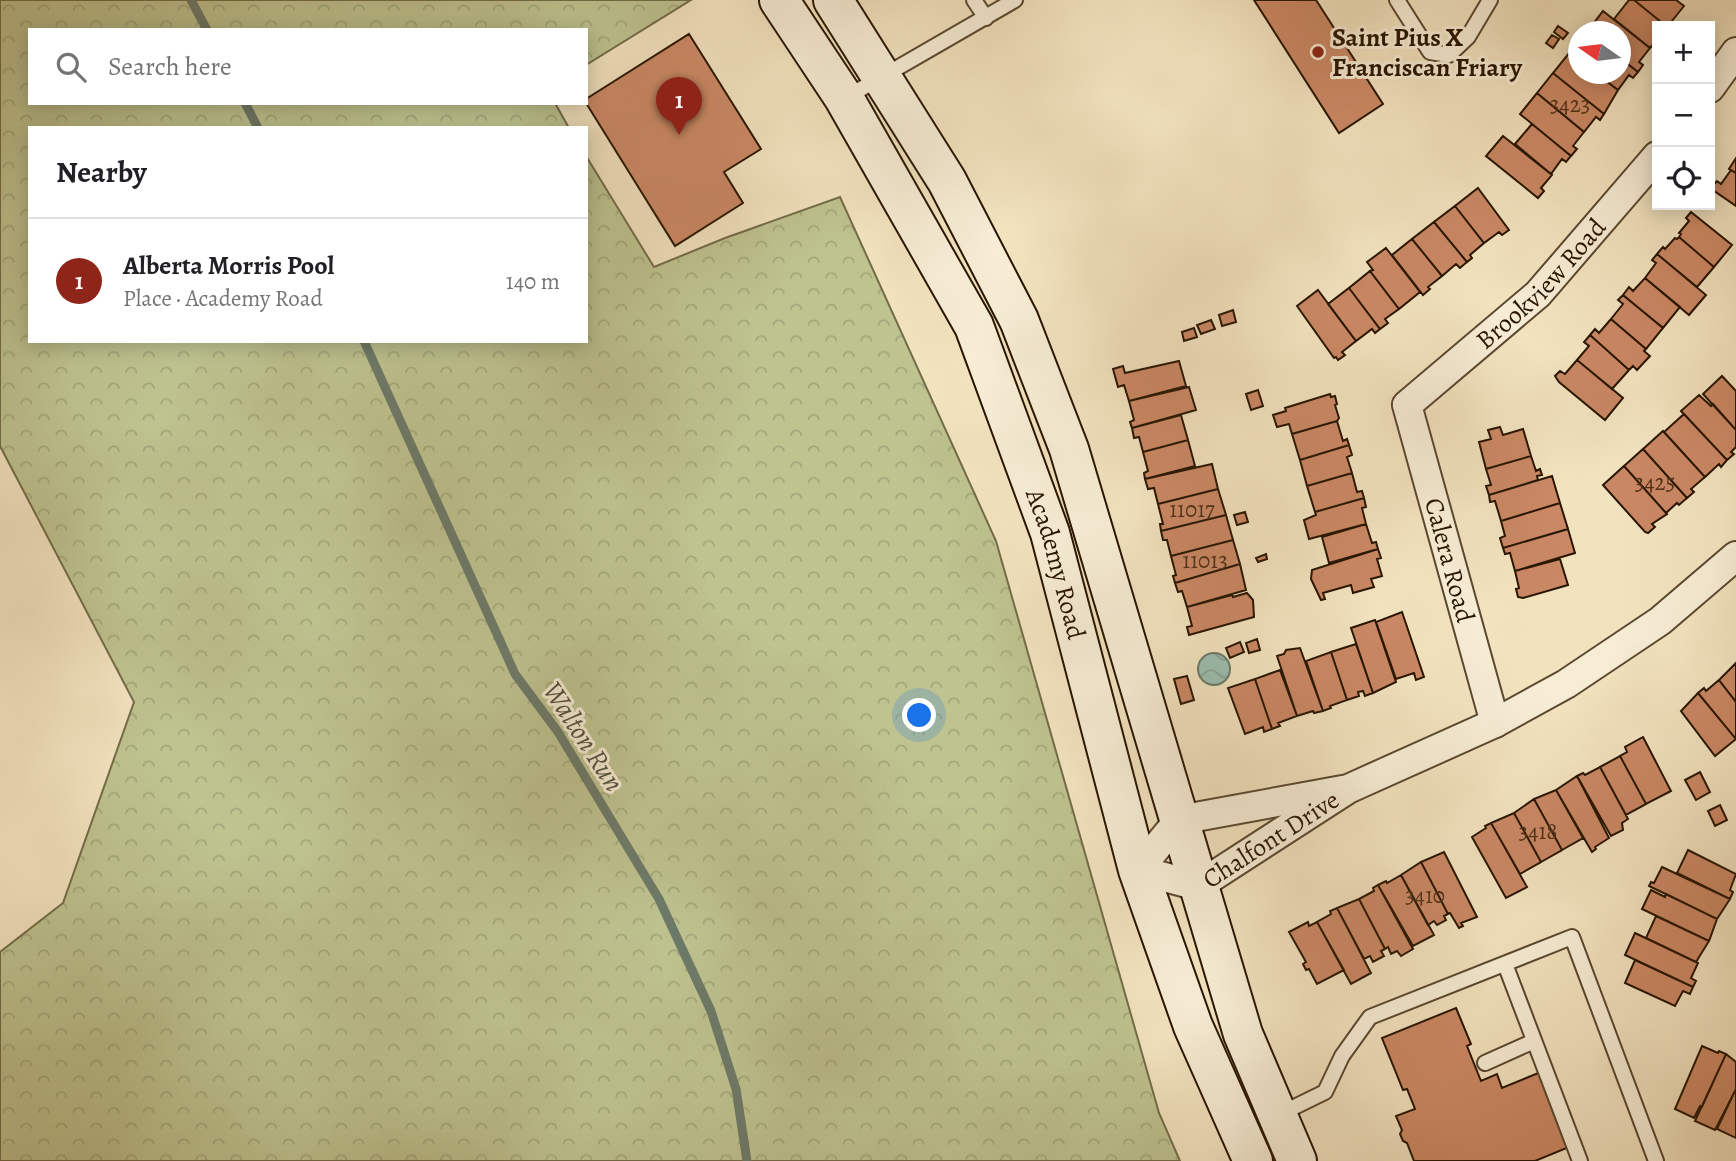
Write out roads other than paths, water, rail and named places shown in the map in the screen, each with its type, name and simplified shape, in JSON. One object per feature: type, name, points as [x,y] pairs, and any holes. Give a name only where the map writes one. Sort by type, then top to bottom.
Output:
[{"type":"main road","name":"Academy Road","points":[[779,0],[844,98],[974,326],[1050,533],[1138,870],[1193,1026],[1253,1161]]},
{"type":"main road","name":"Academy Road","points":[[833,0],[947,181],[1019,320],[1069,449],[1243,1034],[1297,1161]]},
{"type":"street","points":[[1713,84],[1736,52]]},
{"type":"street","name":"Brookview Road","points":[[1413,400],[1538,294],[1652,162]]},
{"type":"street","name":"Calera Road","points":[[1413,400],[1407,405],[1495,723]]},
{"type":"street","name":"Chalfont Drive","points":[[1138,870],[1198,886],[1348,789],[1495,723],[1566,684],[1660,621],[1736,556]]},
{"type":"street","name":"Chalfont Drive","points":[[1179,820],[1348,789]]},
{"type":"street","points":[[1138,870],[1179,820]]},
{"type":"lane","points":[[974,0],[986,18]]},
{"type":"lane","points":[[844,98],[1015,0]]},
{"type":"lane","points":[[1397,0],[1430,52],[1449,55],[1468,37],[1490,0]]},
{"type":"lane","points":[[1278,1115],[1325,1092],[1342,1056],[1370,1017],[1572,937],[1656,1161]]},
{"type":"lane","points":[[1504,964],[1580,1161]]},
{"type":"lane","points":[[1485,1062],[1534,1041]]},
{"type":"water","points":[[1214,653],[1225,658],[1230,669],[1225,680],[1214,685],[1203,680],[1198,669],[1203,658]]},
{"type":"waterway","name":"Walton Run","points":[[191,0],[206,28]]},
{"type":"waterway","name":"Walton Run","points":[[246,105],[257,126]]},
{"type":"waterway","name":"Walton Run","points":[[365,343],[515,674],[558,732],[659,899],[711,1011],[736,1089],[747,1161]]},
{"type":"place","name":"Saint Pius X Franciscan Friary","points":[[1318,52]]},
{"type":"place","name":"Alberta Morris Pool","points":[[679,135]]}]
